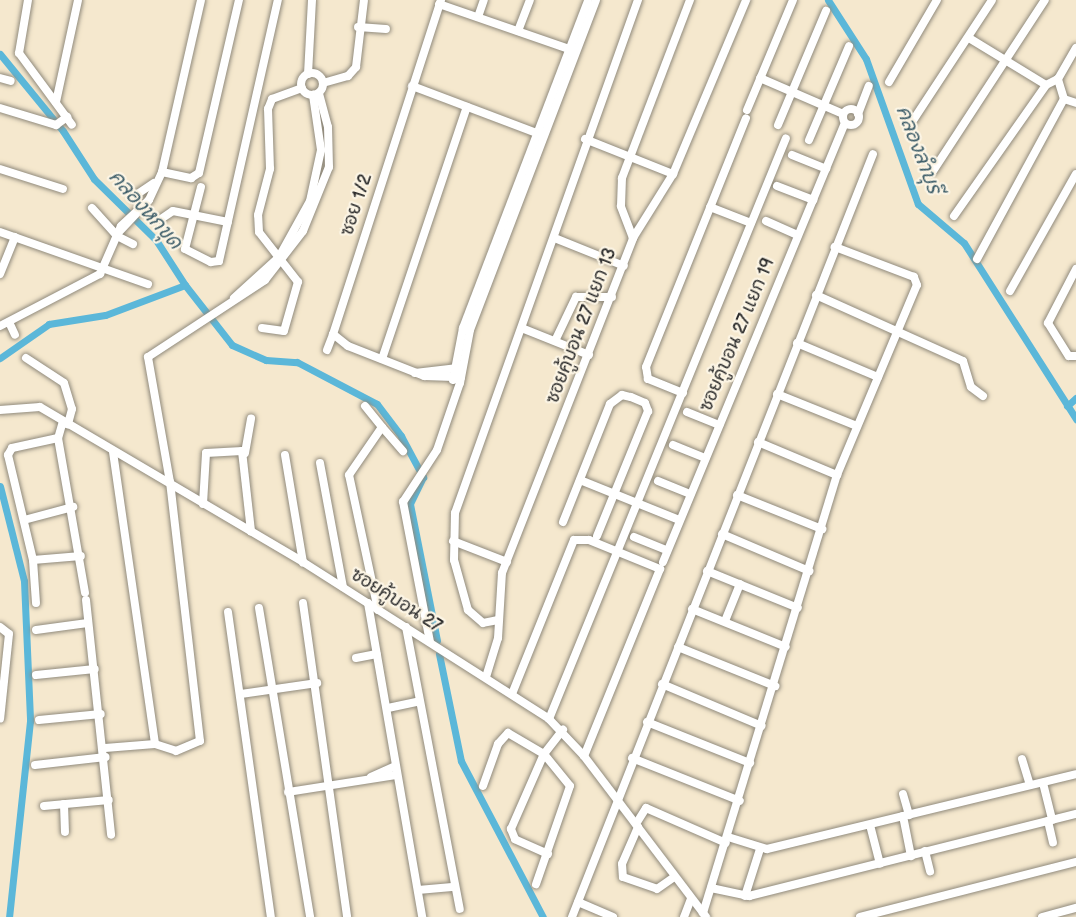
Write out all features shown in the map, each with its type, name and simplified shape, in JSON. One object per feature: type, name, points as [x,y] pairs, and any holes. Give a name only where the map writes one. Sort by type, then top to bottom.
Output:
[{"type":"street","points":[[0,108],[64,122],[56,102],[19,53],[28,0]]},
{"type":"street","points":[[56,102],[78,0]]},
{"type":"street","points":[[15,335],[4,324],[102,269],[120,231],[145,205],[154,183],[162,172],[201,0]]},
{"type":"street","points":[[162,172],[191,178],[201,170],[239,0]]},
{"type":"street","points":[[201,187],[185,249],[211,262],[219,261],[278,0]]},
{"type":"street","points":[[302,88],[308,74],[312,0]]},
{"type":"street","points":[[35,765],[155,744],[176,751],[200,741],[170,482],[148,357],[206,314],[234,298],[281,260],[311,211],[325,162],[316,94],[323,83],[352,73],[364,0]]},
{"type":"street","points":[[478,17],[484,0]]},
{"type":"street","points":[[518,31],[530,0]]},
{"type":"street","points":[[430,642],[403,511],[415,476],[428,462],[455,392],[463,328],[539,134],[588,0]]},
{"type":"street","points":[[571,50],[596,0]]},
{"type":"street","points":[[498,620],[483,624],[468,610],[453,541],[460,496],[557,239],[585,139],[638,0]]},
{"type":"street","points":[[633,238],[621,206],[629,157],[690,0]]},
{"type":"street","name":"ซอยคู้บอน 27 แยก 13","points":[[486,677],[496,649],[497,590],[507,562],[612,297],[633,238],[673,174],[746,0]]},
{"type":"street","points":[[682,393],[648,379],[646,367],[793,0]]},
{"type":"street","points":[[889,81],[937,0]]},
{"type":"street","points":[[910,125],[992,0]]},
{"type":"street","points":[[933,171],[1009,63],[1045,0]]},
{"type":"street","points":[[440,2],[571,50]]},
{"type":"street","name":"ซอย 1/2","points":[[327,350],[440,2]]},
{"type":"street","points":[[778,125],[826,11]]},
{"type":"street","points":[[358,27],[386,29]]},
{"type":"street","points":[[969,38],[1046,85]]},
{"type":"street","points":[[809,140],[849,46]]},
{"type":"street","points":[[954,216],[1046,85],[1058,79],[1076,48]]},
{"type":"street","points":[[308,74],[318,75],[323,83]]},
{"type":"street","points":[[0,78],[11,81]]},
{"type":"street","points":[[760,78],[824,105],[855,123],[869,86]]},
{"type":"street","points":[[977,259],[1064,99],[1058,79]]},
{"type":"street","points":[[412,86],[539,134]]},
{"type":"street","points":[[262,328],[284,331],[298,282],[258,224],[270,169],[268,109],[272,99],[302,88],[316,94]]},
{"type":"street","points":[[1064,99],[1076,103]]},
{"type":"street","points":[[382,359],[467,107]]},
{"type":"street","name":"ซอยคู้บอน 27 แยก 19","points":[[584,756],[679,520],[826,169],[844,118]]},
{"type":"street","points":[[549,719],[786,138]]},
{"type":"street","points":[[585,139],[673,174]]},
{"type":"street","points":[[572,917],[618,801],[632,759],[873,154]]},
{"type":"street","points":[[792,155],[826,169]]},
{"type":"street","points":[[0,169],[63,189]]},
{"type":"street","points":[[1010,291],[1076,174]]},
{"type":"street","points":[[133,197],[154,183]]},
{"type":"street","points":[[777,186],[813,200]]},
{"type":"street","points":[[710,207],[751,223]]},
{"type":"street","points":[[92,208],[133,244]]},
{"type":"street","points":[[161,219],[173,212],[195,214],[228,222]]},
{"type":"street","points":[[766,221],[798,235]]},
{"type":"street","points":[[0,232],[148,284]]},
{"type":"street","points":[[0,274],[15,237]]},
{"type":"street","points":[[557,239],[624,266]]},
{"type":"street","points":[[705,915],[711,888],[740,801],[837,475],[918,280],[836,247]]},
{"type":"street","points":[[1076,269],[1048,323],[1068,356],[1076,356]]},
{"type":"street","points":[[816,295],[963,361],[970,387],[983,396]]},
{"type":"street","points":[[555,341],[576,297],[612,297]]},
{"type":"street","points":[[524,329],[589,355]]},
{"type":"street","points":[[333,334],[415,373],[458,373]]},
{"type":"street","points":[[797,343],[878,377]]},
{"type":"street","points":[[26,358],[62,380],[72,410],[58,438],[81,556],[106,753],[111,835]]},
{"type":"street","points":[[777,394],[856,426]]},
{"type":"street","points":[[563,522],[610,404],[622,395],[631,397],[645,403],[648,411],[597,536]]},
{"type":"street","name":"ซอยคู้บอน 27","points":[[0,410],[34,405],[65,422],[303,562],[549,719],[563,730],[584,756],[705,915]]},
{"type":"street","points":[[365,406],[403,451]]},
{"type":"street","points":[[687,412],[719,425]]},
{"type":"street","points":[[251,419],[245,453],[251,531]]},
{"type":"street","points":[[378,610],[349,475],[382,427]]},
{"type":"street","points":[[36,603],[33,560],[9,451],[58,438]]},
{"type":"street","points":[[758,442],[837,475]]},
{"type":"street","points":[[673,445],[705,458]]},
{"type":"street","points":[[113,452],[155,744]]},
{"type":"street","points":[[203,504],[206,453],[245,453]]},
{"type":"street","points":[[285,455],[303,562]]},
{"type":"street","points":[[320,463],[343,587]]},
{"type":"street","points":[[580,480],[679,520]]},
{"type":"street","points":[[658,481],[690,494]]},
{"type":"street","points":[[737,495],[822,529]]},
{"type":"street","points":[[24,520],[73,507]]},
{"type":"street","points":[[722,534],[809,571]]},
{"type":"street","points":[[634,537],[668,550]]},
{"type":"street","points":[[512,694],[574,540],[583,538],[618,552],[662,565]]},
{"type":"street","points":[[453,541],[507,562]]},
{"type":"street","points":[[33,560],[81,556]]},
{"type":"street","points":[[707,571],[798,608]]},
{"type":"street","points":[[725,621],[740,584]]},
{"type":"street","points":[[303,603],[347,917]]},
{"type":"street","points":[[368,603],[422,917]]},
{"type":"street","points":[[259,608],[310,917]]},
{"type":"street","points":[[692,609],[786,647]]},
{"type":"street","points":[[228,612],[271,917]]},
{"type":"street","points":[[36,630],[88,623]]},
{"type":"street","points":[[0,627],[9,634],[0,719]]},
{"type":"street","points":[[406,627],[417,702],[460,909]]},
{"type":"street","points":[[678,647],[775,686]]},
{"type":"street","points":[[356,658],[377,654]]},
{"type":"street","points":[[36,675],[95,669]]},
{"type":"street","points":[[241,694],[316,683]]},
{"type":"street","points":[[662,684],[762,726]]},
{"type":"street","points":[[387,708],[417,702]]},
{"type":"street","points":[[39,720],[101,714]]},
{"type":"street","points":[[647,722],[750,763]]},
{"type":"street","points":[[548,854],[512,834],[544,754],[563,730]]},
{"type":"street","points":[[483,786],[503,735],[514,734],[544,754],[572,792],[536,885]]},
{"type":"street","points":[[632,759],[740,801]]},
{"type":"street","points":[[1022,759],[1030,785]]},
{"type":"street","points":[[288,792],[397,771]]},
{"type":"street","points":[[674,877],[657,889],[623,877],[622,864],[646,808],[727,840],[760,849],[1076,776]]},
{"type":"street","points":[[1043,783],[1053,842]]},
{"type":"street","points":[[903,794],[911,856]]},
{"type":"street","points":[[44,806],[109,800]]},
{"type":"street","points":[[64,804],[65,832]]},
{"type":"street","points":[[711,888],[745,896],[1076,814]]},
{"type":"street","points":[[870,825],[880,864]]},
{"type":"street","points":[[745,896],[760,849]]},
{"type":"street","points":[[925,851],[930,871]]},
{"type":"street","points":[[860,917],[891,914],[1076,862]]},
{"type":"street","points":[[418,890],[455,887]]},
{"type":"street","points":[[684,917],[691,899]]},
{"type":"street","points":[[578,902],[613,917]]},
{"type":"street","points":[[1042,917],[1076,908]]},
{"type":"waterway","name":"คลองลำบุรี","points":[[828,0],[866,59],[918,204],[964,243],[1076,419]]},
{"type":"waterway","name":"คลองหกขุด","points":[[0,54],[63,131],[94,179],[156,240],[185,285],[105,315],[49,324],[0,358]]},
{"type":"waterway","points":[[185,285],[232,345],[266,360],[297,362],[377,404],[401,436],[423,477],[410,504],[437,640]]},
{"type":"waterway","points":[[1067,406],[1076,398]]},
{"type":"waterway","name":"คลองหกขุด","points":[[0,486],[24,581],[30,721],[9,917]]},
{"type":"waterway","points":[[439,654],[461,761],[543,917]]}]
